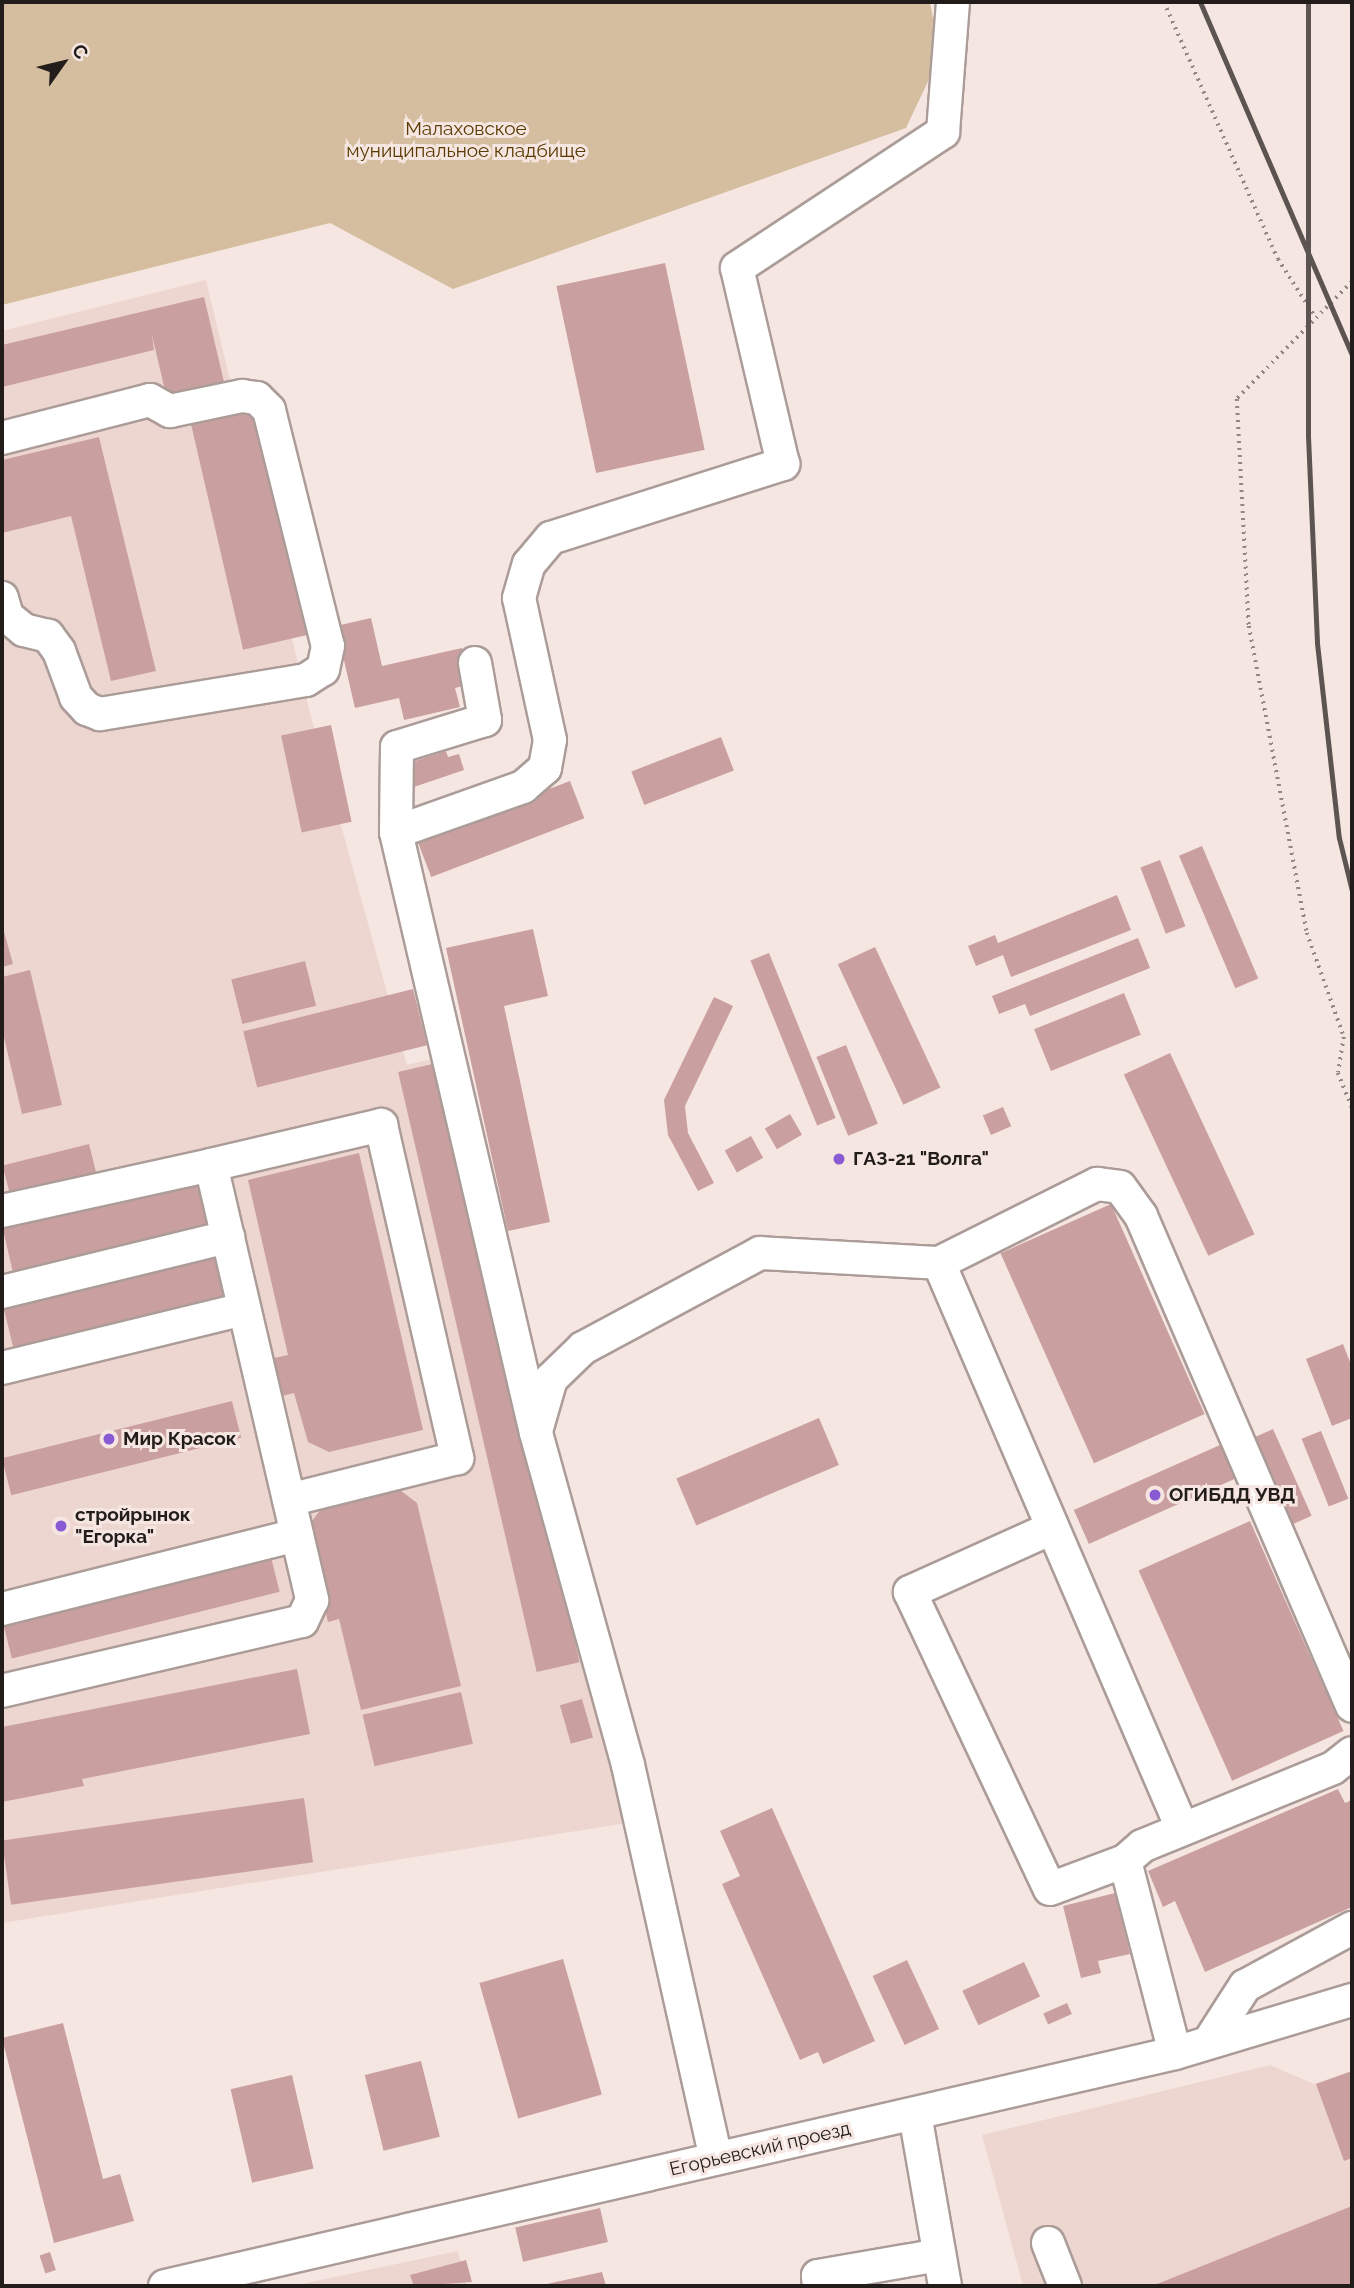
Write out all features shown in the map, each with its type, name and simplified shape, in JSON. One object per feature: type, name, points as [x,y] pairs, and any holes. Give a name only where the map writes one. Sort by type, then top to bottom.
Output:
[{"type":"street","points":[[396,832],[523,787],[545,768],[550,740],[519,598],[528,564],[551,538],[783,464],[737,268],[943,132],[953,2]]},
{"type":"street","points":[[2,438],[150,400],[170,411],[242,396],[257,398],[269,410],[328,646],[323,668],[306,680],[100,714],[87,709],[76,697],[60,651],[48,636],[24,631],[7,616],[2,598]]},
{"type":"street","points":[[475,663],[485,720],[397,747],[396,832],[536,1433],[558,1476],[628,1765],[716,2158]]},
{"type":"street","points":[[2,1211],[381,1125],[457,1458],[289,1500]]},
{"type":"street","points":[[2,1691],[302,1620],[312,1600],[211,1165]]},
{"type":"street","points":[[536,1433],[551,1379],[583,1348],[760,1253],[939,1263],[1097,1184],[1120,1186],[1140,1216],[1352,1706]]},
{"type":"street","points":[[2,1292],[228,1237]]},
{"type":"street","points":[[939,1263],[1182,1828]]},
{"type":"street","points":[[2,1368],[244,1309]]},
{"type":"street","points":[[1052,1528],[910,1592],[1050,1889],[1125,1861],[1142,1846],[1182,1828],[1333,1768],[1352,1753]]},
{"type":"street","points":[[2,1609],[297,1535]]},
{"type":"street","points":[[1125,1861],[1175,2053]]},
{"type":"street","points":[[1209,2042],[1245,1986],[1352,1928]]},
{"type":"street","name":"Егорьевский проезд","points":[[165,2286],[1175,2053],[1352,2000]]},
{"type":"street","points":[[915,2114],[945,2286]]},
{"type":"street","points":[[1048,2244],[1065,2286]]},
{"type":"street","points":[[820,2286],[818,2276],[939,2255]]},
{"type":"path","points":[[1164,2],[1278,259],[1316,318]]},
{"type":"path","points":[[1352,282],[1237,399],[1249,626],[1307,933],[1343,1037],[1338,1073],[1352,1108]]},
{"type":"shaded area","points":[[206,280],[309,709],[407,1065],[444,1056],[582,1659],[627,1823],[2,1923],[2,331]]},
{"type":"shaded area","points":[[1270,2065],[1314,2084],[1352,2071],[1352,2286],[1023,2286],[982,2135]]},
{"type":"shaded area","points":[[458,2251],[467,2286],[292,2286]]},
{"type":"green space","name":"Малаховское муниципальное кладбище","points":[[2,2],[930,2],[940,56],[906,128],[453,289],[330,223],[2,305]]},
{"type":"building","points":[[665,263],[705,450],[596,473],[556,286]]},
{"type":"building","points":[[204,297],[225,386],[167,399],[152,335],[154,350],[2,387],[2,345]]},
{"type":"building","points":[[258,403],[311,634],[243,650],[190,419]]},
{"type":"building","points":[[99,437],[156,671],[111,681],[71,516],[2,533],[2,460]]},
{"type":"building","points":[[371,618],[382,666],[462,648],[470,684],[455,688],[460,707],[404,720],[399,698],[355,708],[336,626]]},
{"type":"building","points":[[331,725],[352,822],[302,832],[281,736]]},
{"type":"building","points":[[721,737],[734,771],[644,805],[631,771]]},
{"type":"building","points":[[446,751],[448,757],[459,754],[464,770],[408,789],[402,772],[414,768],[412,762]]},
{"type":"building","points":[[570,781],[584,818],[431,877],[417,840]]},
{"type":"building","points":[[1202,846],[1258,979],[1235,988],[1179,856]]},
{"type":"building","points":[[1160,860],[1185,926],[1166,934],[1140,868]]},
{"type":"building","points":[[1117,895],[1131,930],[1011,977],[1003,955],[976,966],[968,946],[995,935],[998,943]]},
{"type":"building","points":[[2,924],[13,964],[2,967]]},
{"type":"building","points":[[533,929],[548,996],[504,1006],[550,1222],[508,1231],[446,948]]},
{"type":"building","points":[[1138,938],[1150,968],[1030,1016],[1025,1004],[999,1014],[992,996]]},
{"type":"building","points":[[875,947],[941,1087],[903,1105],[838,964]]},
{"type":"building","points":[[769,953],[836,1118],[817,1126],[750,960]]},
{"type":"building","points":[[305,961],[316,1006],[242,1024],[231,979]]},
{"type":"building","points":[[30,970],[62,1105],[22,1114],[2,1029],[2,977]]},
{"type":"building","points":[[413,989],[427,1045],[257,1088],[243,1031]]},
{"type":"building","points":[[1124,993],[1141,1035],[1051,1071],[1034,1029]]},
{"type":"building","points":[[714,997],[733,1006],[685,1106],[688,1133],[714,1183],[698,1191],[668,1135],[664,1100]]},
{"type":"building","points":[[846,1045],[878,1124],[848,1136],[816,1057]]},
{"type":"building","points":[[1170,1053],[1255,1234],[1208,1256],[1124,1075]]},
{"type":"building","points":[[441,1062],[580,1662],[537,1672],[398,1072]]},
{"type":"building","points":[[1003,1107],[1011,1126],[991,1135],[983,1116]]},
{"type":"building","points":[[790,1114],[802,1135],[777,1149],[765,1128]]},
{"type":"building","points":[[751,1136],[763,1158],[737,1172],[725,1151]]},
{"type":"building","points":[[89,1144],[97,1177],[11,1199],[3,1166]]},
{"type":"building","points":[[359,1153],[423,1430],[329,1452],[308,1442],[294,1393],[282,1396],[274,1358],[288,1355],[248,1180]]},
{"type":"building","points":[[199,1176],[210,1226],[13,1271],[2,1221]]},
{"type":"building","points":[[1111,1204],[1205,1414],[1094,1463],[1000,1253]]},
{"type":"building","points":[[215,1251],[228,1303],[16,1356],[3,1304]]},
{"type":"building","points":[[1343,1344],[1352,1367],[1352,1418],[1332,1426],[1306,1359]]},
{"type":"building","points":[[232,1401],[241,1438],[11,1495],[2,1458]]},
{"type":"building","points":[[819,1418],[839,1465],[696,1526],[676,1479]]},
{"type":"building","points":[[1273,1429],[1312,1516],[1292,1525],[1253,1438]]},
{"type":"building","points":[[1321,1431],[1348,1499],[1329,1507],[1302,1439]]},
{"type":"building","name":"ОГИБДД УВД","points":[[1220,1445],[1235,1479],[1089,1544],[1074,1510]]},
{"type":"building","points":[[400,1490],[417,1503],[461,1686],[361,1710],[339,1619],[328,1622],[306,1529],[321,1509]]},
{"type":"building","points":[[1250,1521],[1344,1731],[1232,1781],[1139,1571]]},
{"type":"building","points":[[270,1553],[280,1592],[12,1659],[2,1620]]},
{"type":"building","points":[[297,1669],[310,1734],[82,1779],[84,1786],[2,1802],[2,1727]]},
{"type":"building","points":[[461,1692],[473,1744],[375,1766],[363,1715]]},
{"type":"building","points":[[582,1699],[593,1737],[571,1744],[560,1705]]},
{"type":"building","points":[[1338,1789],[1345,1803],[1352,1800],[1352,1907],[1205,1972],[1175,1901],[1163,1907],[1148,1871]]},
{"type":"building","points":[[304,1798],[313,1862],[11,1905],[2,1840]]},
{"type":"building","points":[[772,1808],[875,2041],[823,2064],[818,2052],[800,2060],[722,1884],[740,1876],[720,1831]]},
{"type":"building","points":[[1115,1893],[1130,1954],[1098,1961],[1101,1973],[1081,1978],[1063,1906]]},
{"type":"building","points":[[563,1959],[602,2095],[518,2119],[479,1983]]},
{"type":"building","points":[[907,1960],[939,2029],[905,2045],[873,1976]]},
{"type":"building","points":[[1024,1962],[1040,1996],[978,2025],[962,1991]]},
{"type":"building","points":[[1067,2003],[1072,2014],[1048,2025],[1043,2014]]},
{"type":"building","points":[[63,2023],[103,2179],[120,2174],[134,2221],[54,2243],[2,2038]]},
{"type":"building","points":[[421,2061],[440,2137],[384,2151],[365,2075]]},
{"type":"building","points":[[1352,2071],[1352,2158],[1344,2161],[1316,2084]]},
{"type":"building","points":[[292,2075],[314,2169],[252,2183],[231,2089]]},
{"type":"building","points":[[1352,2206],[1352,2286],[1157,2284]]},
{"type":"building","points":[[600,2208],[608,2242],[523,2262],[515,2228]]},
{"type":"building","points":[[50,2252],[56,2270],[45,2273],[40,2255]]},
{"type":"building","points":[[466,2260],[472,2282],[414,2286],[410,2275]]},
{"type":"building","points":[[602,2272],[606,2286],[542,2286],[542,2285]]},
{"type":"railway","points":[[1200,2],[1352,355]]},
{"type":"railway","points":[[1308,2],[1308,436],[1317,643],[1339,838],[1352,891]]},
{"type":"place","name":"ГАЗ-21 \"Волга\"","points":[[839,1159]]},
{"type":"place","name":"Мир Красок","points":[[109,1439]]},
{"type":"place","name":"ОГИБДД УВД","points":[[1155,1495]]},
{"type":"place","name":"стройрынок \"Егорка\"","points":[[61,1526]]}]
